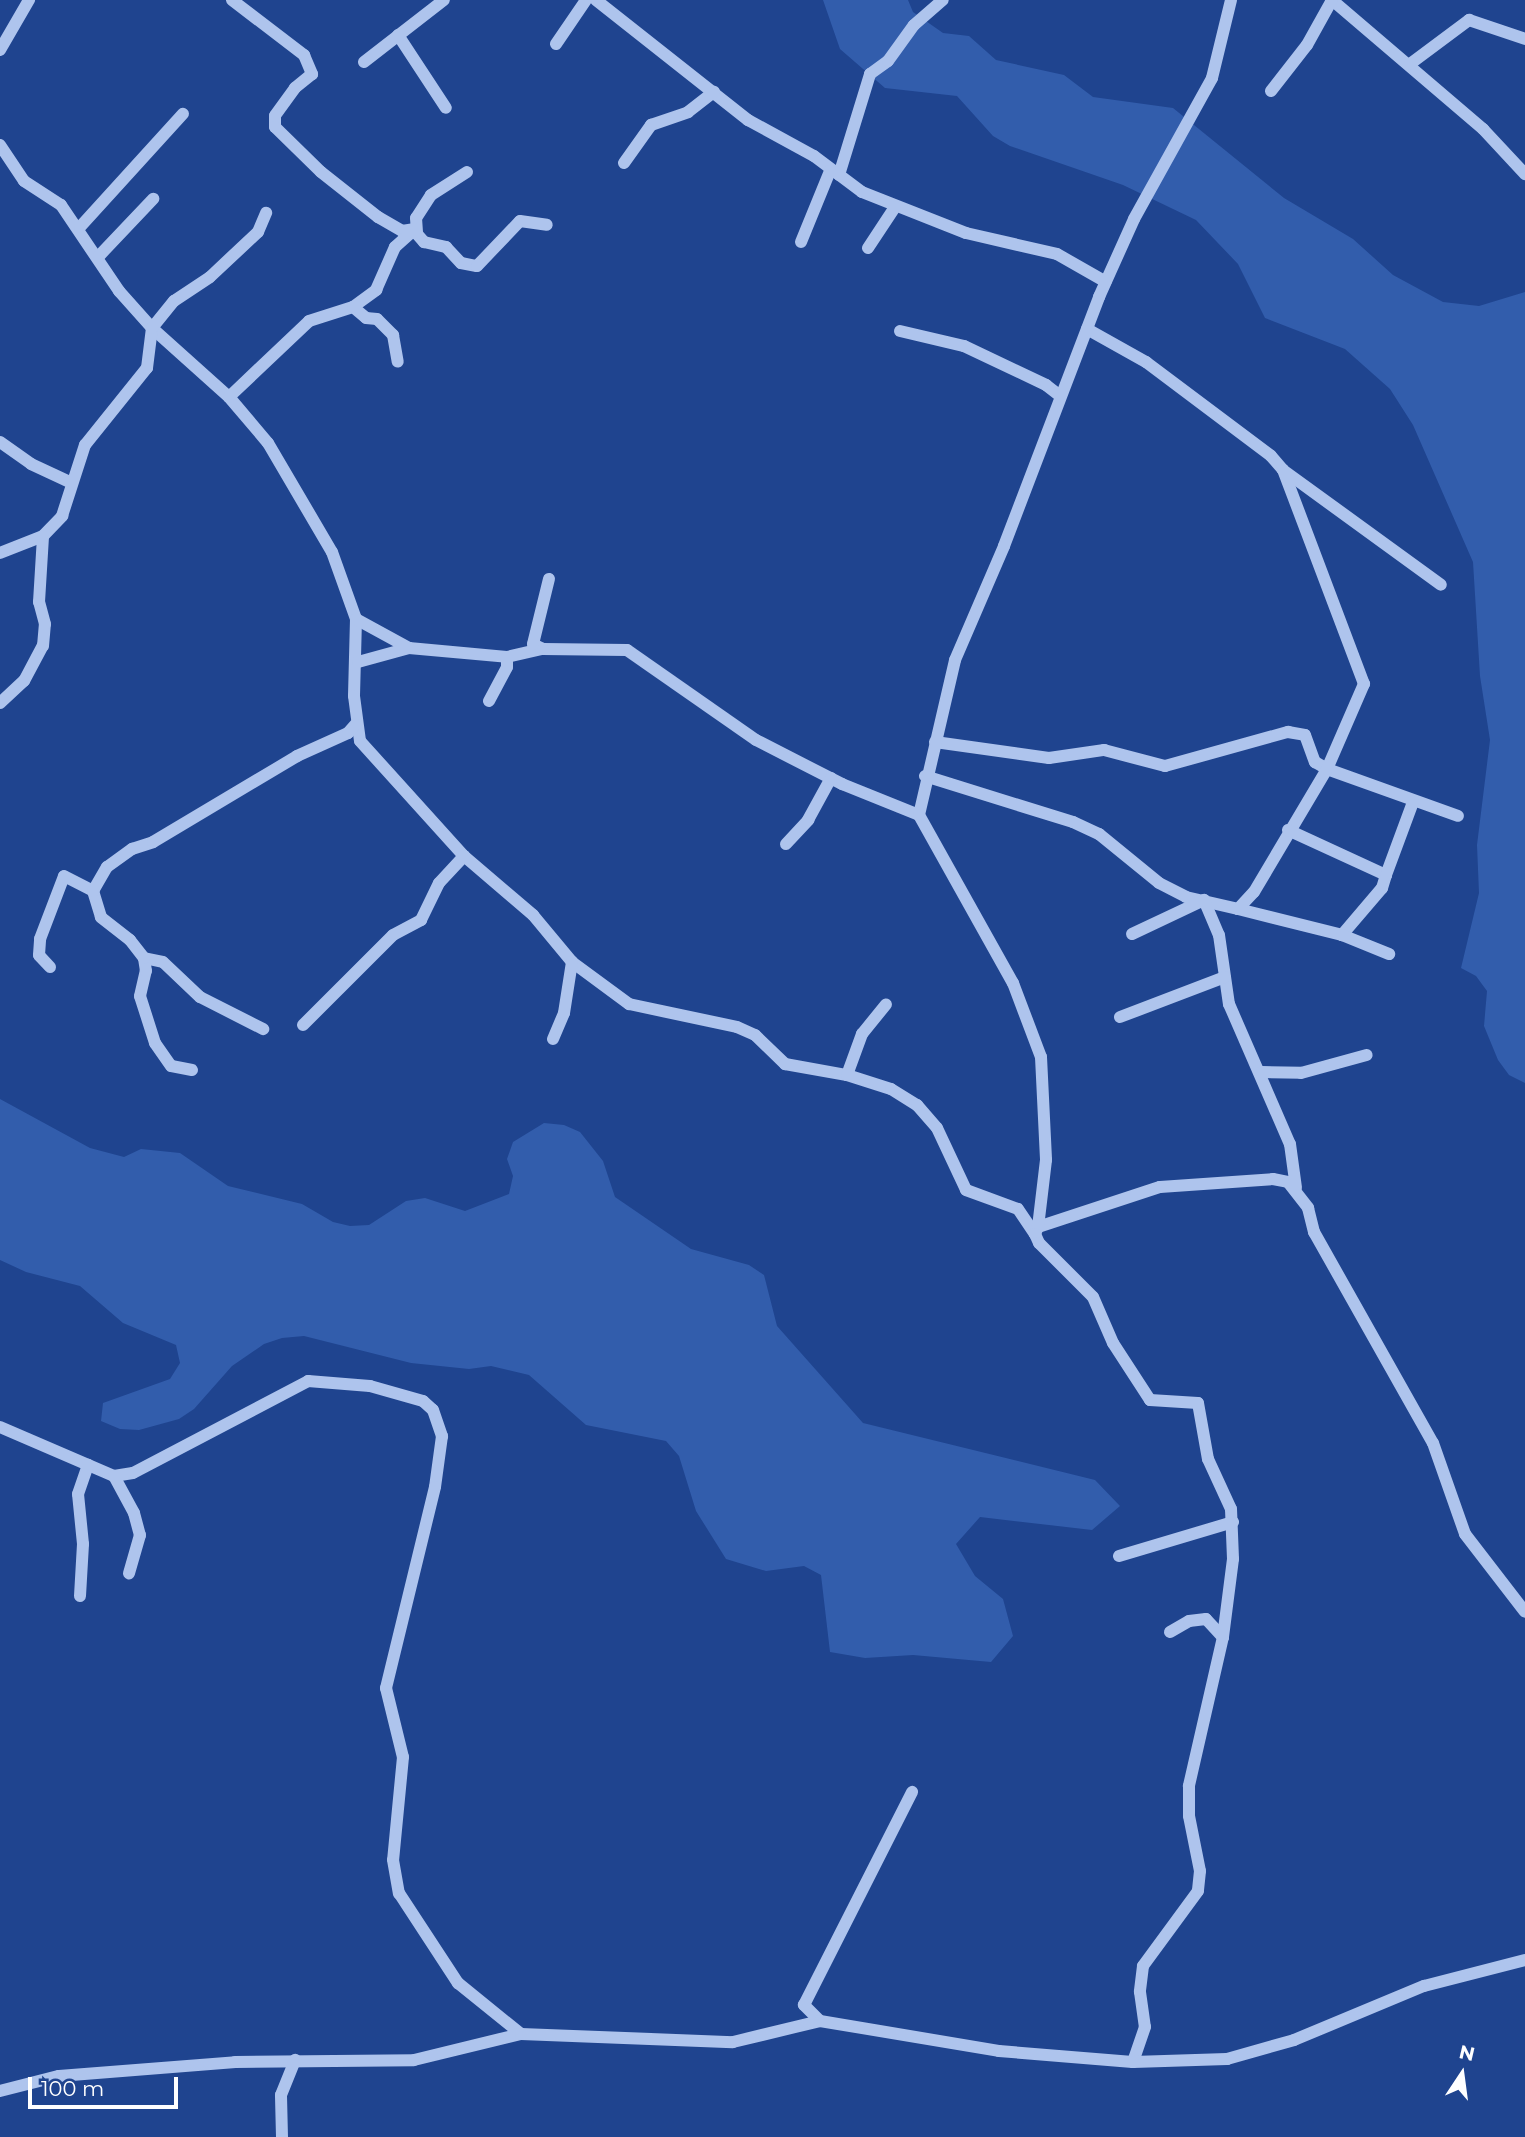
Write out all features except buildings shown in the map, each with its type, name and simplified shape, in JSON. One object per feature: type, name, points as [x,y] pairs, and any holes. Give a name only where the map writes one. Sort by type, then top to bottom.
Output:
[{"type":"street","points":[[0,50],[29,0]]},
{"type":"street","points":[[232,0],[304,55],[312,74],[275,116],[275,127],[378,218],[402,231],[415,229]]},
{"type":"street","points":[[364,62],[444,0]]},
{"type":"street","points":[[556,44],[586,0]]},
{"type":"street","points":[[596,0],[651,47],[748,120],[814,156],[862,192],[966,233],[1057,254],[1106,282]]},
{"type":"street","points":[[800,242],[834,173],[870,74],[888,61],[914,24],[943,0]]},
{"type":"street","points":[[919,815],[925,776],[955,660],[1004,546],[1106,282],[1134,219],[1212,78],[1231,0]]},
{"type":"street","points":[[1271,91],[1307,45],[1332,0],[1483,129],[1525,174]]},
{"type":"street","points":[[1410,64],[1469,20],[1525,38]]},
{"type":"street","points":[[398,35],[446,108]]},
{"type":"street","points":[[624,163],[651,125],[688,112],[714,92]]},
{"type":"street","points":[[80,227],[183,114]]},
{"type":"street","points":[[0,145],[24,181],[54,199],[80,227],[119,291],[152,328],[229,397],[268,443],[332,552],[356,619],[358,662],[355,724],[369,754],[464,856],[533,915],[572,962],[629,1004],[737,1027],[755,1035],[785,1064],[847,1075],[891,1089],[917,1105],[937,1128],[966,1190],[1018,1209],[1037,1231]]},
{"type":"street","points":[[467,172],[430,195],[416,218],[415,229],[424,242],[446,247],[461,263],[483,265],[520,221],[547,226]]},
{"type":"street","points":[[99,256],[153,199]]},
{"type":"street","points":[[868,248],[895,207]]},
{"type":"street","points":[[0,553],[43,536],[62,516],[85,445],[140,382],[147,368],[152,328],[174,301],[210,277],[258,232],[266,212]]},
{"type":"street","points":[[229,397],[309,321],[353,307],[376,290],[395,247],[415,229]]},
{"type":"street","points":[[353,307],[366,318],[377,320],[393,335],[398,362]]},
{"type":"street","points":[[1087,329],[1146,362],[1271,456],[1283,470],[1441,585]]},
{"type":"street","points":[[900,331],[964,346],[1046,385],[1060,396]]},
{"type":"street","points":[[0,442],[30,464],[72,483]]},
{"type":"street","points":[[1238,909],[1254,892],[1288,830],[1327,769],[1364,684],[1283,470]]},
{"type":"street","points":[[0,703],[24,681],[43,646],[45,624],[39,602],[43,536]]},
{"type":"street","points":[[543,649],[533,644],[549,579]]},
{"type":"street","points":[[356,619],[410,648]]},
{"type":"street","points":[[358,662],[410,648],[507,657],[543,649],[627,650],[755,740],[831,778],[919,815],[1013,983],[1041,1057],[1046,1160],[1037,1231],[1040,1243],[1093,1297],[1113,1343],[1150,1400],[1198,1403],[1208,1459],[1231,1509],[1233,1522],[1223,1637],[1189,1786],[1189,1816],[1200,1871],[1198,1891],[1143,1966],[1140,1992],[1145,2026],[1133,2062]]},
{"type":"street","points":[[489,701],[507,667],[507,657]]},
{"type":"street","points":[[93,891],[107,867],[132,849],[153,842],[297,756],[348,733],[355,724]]},
{"type":"street","points":[[935,742],[1049,758],[1104,750],[1165,766],[1288,732],[1305,735],[1315,762],[1327,769],[1458,816]]},
{"type":"street","points":[[925,776],[1073,822],[1099,834],[1159,883],[1204,900],[1342,935],[1388,954]]},
{"type":"street","points":[[786,844],[808,820],[831,778]]},
{"type":"street","points":[[1342,935],[1382,888],[1413,802]]},
{"type":"street","points":[[1288,830],[1386,875]]},
{"type":"street","points":[[303,1025],[393,935],[421,920],[439,883],[464,856]]},
{"type":"street","points":[[50,967],[39,956],[40,939],[64,876],[93,891],[101,917],[130,940],[144,958],[146,971],[140,996],[155,1043],[171,1066],[192,1070]]},
{"type":"street","points":[[1132,934],[1204,900]]},
{"type":"street","points":[[1204,900],[1219,935],[1229,1004],[1262,1072],[1290,1144],[1296,1188],[1314,1232],[1433,1443],[1465,1534],[1525,1612]]},
{"type":"street","points":[[144,958],[163,962],[200,997],[263,1029]]},
{"type":"street","points":[[553,1039],[567,1002],[572,962]]},
{"type":"street","points":[[1120,1017],[1225,977]]},
{"type":"street","points":[[847,1075],[862,1034],[886,1004]]},
{"type":"street","points":[[1262,1072],[1301,1073],[1367,1055]]},
{"type":"street","points":[[1037,1231],[1160,1188],[1273,1179],[1296,1188]]},
{"type":"street","points":[[0,1427],[114,1476],[133,1473],[308,1381],[370,1386],[423,1401],[433,1410],[442,1436],[435,1487],[386,1688],[402,1757],[393,1860],[399,1893],[458,1983],[521,2034]]},
{"type":"street","points":[[80,1596],[83,1544],[78,1494],[88,1465]]},
{"type":"street","points":[[114,1476],[134,1513],[140,1535],[129,1573]]},
{"type":"street","points":[[1119,1556],[1233,1522]]},
{"type":"street","points":[[1170,1632],[1189,1621],[1206,1619],[1223,1637]]},
{"type":"street","points":[[820,2021],[804,2006],[912,1792]]},
{"type":"street","points":[[0,2091],[59,2076],[295,2060],[414,2060],[521,2034],[733,2042],[820,2021],[999,2051],[1133,2062],[1227,2059],[1294,2040],[1424,1986],[1525,1961]]},
{"type":"street","points":[[282,2137],[281,2095],[295,2060]]},
{"type":"shaded area","points":[[823,0],[908,0],[913,12],[943,33],[969,36],[996,60],[1064,75],[1093,97],[1173,108],[1284,198],[1353,239],[1393,275],[1443,302],[1479,306],[1525,292],[1525,1083],[1509,1075],[1498,1060],[1484,1026],[1487,991],[1476,976],[1461,968],[1479,893],[1477,845],[1490,740],[1480,676],[1473,562],[1413,425],[1390,389],[1345,349],[1265,318],[1238,264],[1196,220],[1123,185],[1010,146],[993,136],[957,96],[885,88],[840,49]]},
{"type":"shaded area","points":[[0,1099],[90,1148],[124,1157],[141,1149],[180,1153],[228,1186],[302,1204],[333,1222],[350,1226],[369,1225],[406,1201],[425,1198],[465,1211],[509,1194],[513,1176],[507,1159],[513,1142],[544,1123],[564,1125],[580,1132],[603,1161],[615,1197],[691,1249],[749,1265],[764,1275],[777,1326],[863,1423],[1095,1480],[1120,1506],[1092,1530],[980,1517],[956,1544],[975,1576],[1003,1599],[1013,1636],[991,1662],[913,1655],[865,1658],[830,1652],[821,1575],[804,1566],[766,1571],[726,1559],[696,1511],[679,1456],[666,1441],[586,1425],[529,1375],[491,1366],[469,1369],[411,1363],[304,1336],[282,1338],[264,1344],[232,1366],[194,1409],[179,1419],[139,1430],[120,1429],[101,1421],[103,1403],[170,1379],[180,1363],[176,1345],[123,1323],[80,1286],[26,1272],[0,1260]]}]
